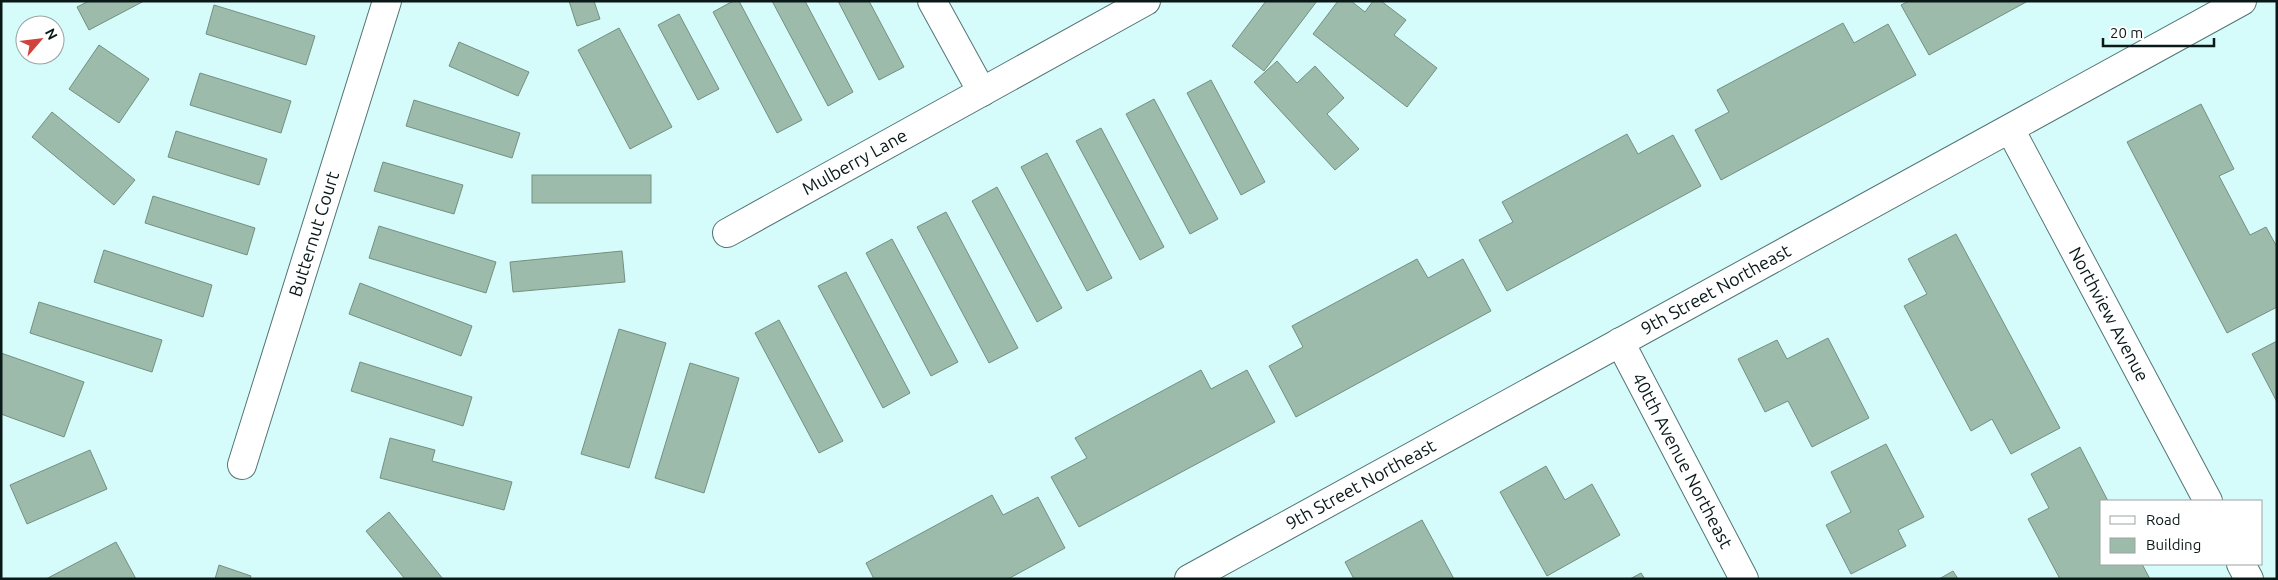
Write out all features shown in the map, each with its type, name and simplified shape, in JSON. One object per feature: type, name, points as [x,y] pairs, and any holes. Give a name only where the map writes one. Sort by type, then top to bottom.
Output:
[{"type":"street","name":"Butternut Court","points":[[242,466],[387,1]]},
{"type":"street","points":[[932,1],[982,92]]},
{"type":"street","name":"Mulberry Lane","points":[[727,233],[1146,1]]},
{"type":"street","name":"9th Street Northeast","points":[[1189,579],[1228,569],[1620,342],[2242,1]]},
{"type":"street","name":"Northview Avenue","points":[[2010,129],[2207,500]]},
{"type":"street","name":"40tth Avenue Northeast","points":[[1620,342],[1744,579]]},
{"type":"street","points":[[2242,565],[2249,579]]},
{"type":"building","points":[[89,1],[144,1],[89,30],[77,7]]},
{"type":"building","points":[[569,1],[594,1],[600,19],[577,26]]},
{"type":"building","points":[[733,1],[739,1],[802,120],[777,133],[713,12]]},
{"type":"building","points":[[772,1],[805,1],[853,92],[828,106]]},
{"type":"building","points":[[838,1],[869,1],[904,67],[879,80]]},
{"type":"building","points":[[1266,1],[1317,1],[1264,71],[1232,46]]},
{"type":"building","points":[[1338,1],[1351,1],[1365,12],[1373,1],[1381,1],[1406,20],[1394,35],[1437,68],[1407,107],[1313,34]]},
{"type":"building","points":[[1909,1],[2028,1],[1929,55],[1901,5]]},
{"type":"building","points":[[214,5],[315,36],[306,65],[206,34]]},
{"type":"building","points":[[679,14],[719,89],[698,100],[658,25]]},
{"type":"building","points":[[1843,23],[1854,43],[1888,24],[1916,75],[1721,180],[1695,130],[1729,112],[1717,90]]},
{"type":"building","points":[[619,28],[672,127],[630,149],[578,50]]},
{"type":"building","points":[[459,42],[529,72],[518,96],[449,66]]},
{"type":"building","points":[[99,45],[149,79],[119,123],[69,89]]},
{"type":"building","points":[[1277,61],[1297,83],[1315,66],[1344,98],[1327,114],[1359,149],[1335,170],[1254,82]]},
{"type":"building","points":[[200,73],[291,101],[281,133],[190,105]]},
{"type":"building","points":[[1211,80],[1265,182],[1241,195],[1187,93]]},
{"type":"building","points":[[1154,99],[1218,219],[1190,234],[1126,114]]},
{"type":"building","points":[[414,100],[520,133],[512,158],[406,126]]},
{"type":"building","points":[[2201,104],[2234,169],[2219,176],[2250,235],[2266,227],[2277,247],[2277,307],[2227,333],[2127,142]]},
{"type":"building","points":[[52,112],[135,180],[114,205],[32,137]]},
{"type":"building","points":[[1101,128],[1164,247],[1140,260],[1076,141]]},
{"type":"building","points":[[176,131],[267,159],[259,185],[168,157]]},
{"type":"building","points":[[1627,134],[1638,154],[1673,135],[1701,186],[1507,291],[1479,240],[1513,222],[1502,202]]},
{"type":"building","points":[[1047,153],[1112,278],[1087,291],[1021,167]]},
{"type":"building","points":[[383,162],[463,185],[454,214],[374,191]]},
{"type":"building","points":[[532,175],[651,175],[651,203],[532,203]]},
{"type":"building","points":[[997,187],[1062,308],[1037,322],[972,201]]},
{"type":"building","points":[[153,196],[255,228],[247,255],[145,223]]},
{"type":"building","points":[[946,212],[1018,348],[989,363],[917,227]]},
{"type":"building","points":[[379,226],[496,262],[486,293],[369,258]]},
{"type":"building","points":[[1956,234],[2060,428],[2011,454],[1992,419],[1971,431],[1904,306],[1927,294],[1908,259]]},
{"type":"building","points":[[892,239],[958,362],[931,376],[866,253]]},
{"type":"building","points":[[104,250],[212,285],[203,317],[94,282]]},
{"type":"building","points":[[622,251],[625,282],[513,292],[510,262]]},
{"type":"building","points":[[1417,259],[1428,278],[1463,259],[1491,311],[1296,417],[1269,366],[1303,347],[1292,326]]},
{"type":"building","points":[[846,272],[910,393],[883,408],[818,286]]},
{"type":"building","points":[[360,283],[472,326],[461,356],[349,314]]},
{"type":"building","points":[[39,302],[162,340],[152,372],[30,333]]},
{"type":"building","points":[[779,320],[843,441],[819,453],[755,333]]},
{"type":"building","points":[[619,329],[666,343],[629,468],[581,454]]},
{"type":"building","points":[[1828,338],[1869,418],[1812,447],[1788,401],[1765,412],[1738,359],[1777,340],[1787,359]]},
{"type":"building","points":[[2277,341],[2277,402],[2252,354]]},
{"type":"building","points":[[1,353],[84,382],[64,437],[1,414]]},
{"type":"building","points":[[360,362],[472,397],[463,426],[351,391]]},
{"type":"building","points":[[690,363],[739,378],[704,493],[655,478]]},
{"type":"building","points":[[1201,370],[1211,389],[1247,370],[1275,422],[1079,527],[1051,477],[1087,458],[1075,438]]},
{"type":"building","points":[[390,438],[435,450],[432,461],[512,482],[504,510],[380,478]]},
{"type":"building","points":[[1886,444],[1924,517],[1898,530],[1906,546],[1851,574],[1826,525],[1851,512],[1831,472]]},
{"type":"building","points":[[2080,447],[2107,500],[2100,500],[2100,565],[2143,565],[2150,579],[2060,579],[2028,519],[2049,508],[2031,474]]},
{"type":"building","points":[[90,450],[107,489],[27,524],[10,485]]},
{"type":"building","points":[[1546,466],[1565,500],[1592,484],[1620,535],[1547,576],[1500,492]]},
{"type":"building","points":[[992,495],[1003,515],[1038,497],[1065,548],[1008,579],[874,579],[866,563]]},
{"type":"building","points":[[389,512],[443,579],[405,579],[366,531]]},
{"type":"building","points":[[1422,520],[1454,579],[1354,579],[1345,562]]},
{"type":"building","points":[[116,542],[136,579],[46,579]]},
{"type":"building","points":[[219,565],[251,576],[250,579],[215,579]]},
{"type":"building","points":[[1953,571],[1958,579],[1939,579]]},
{"type":"building","points":[[1641,573],[1645,579],[1630,579]]}]
